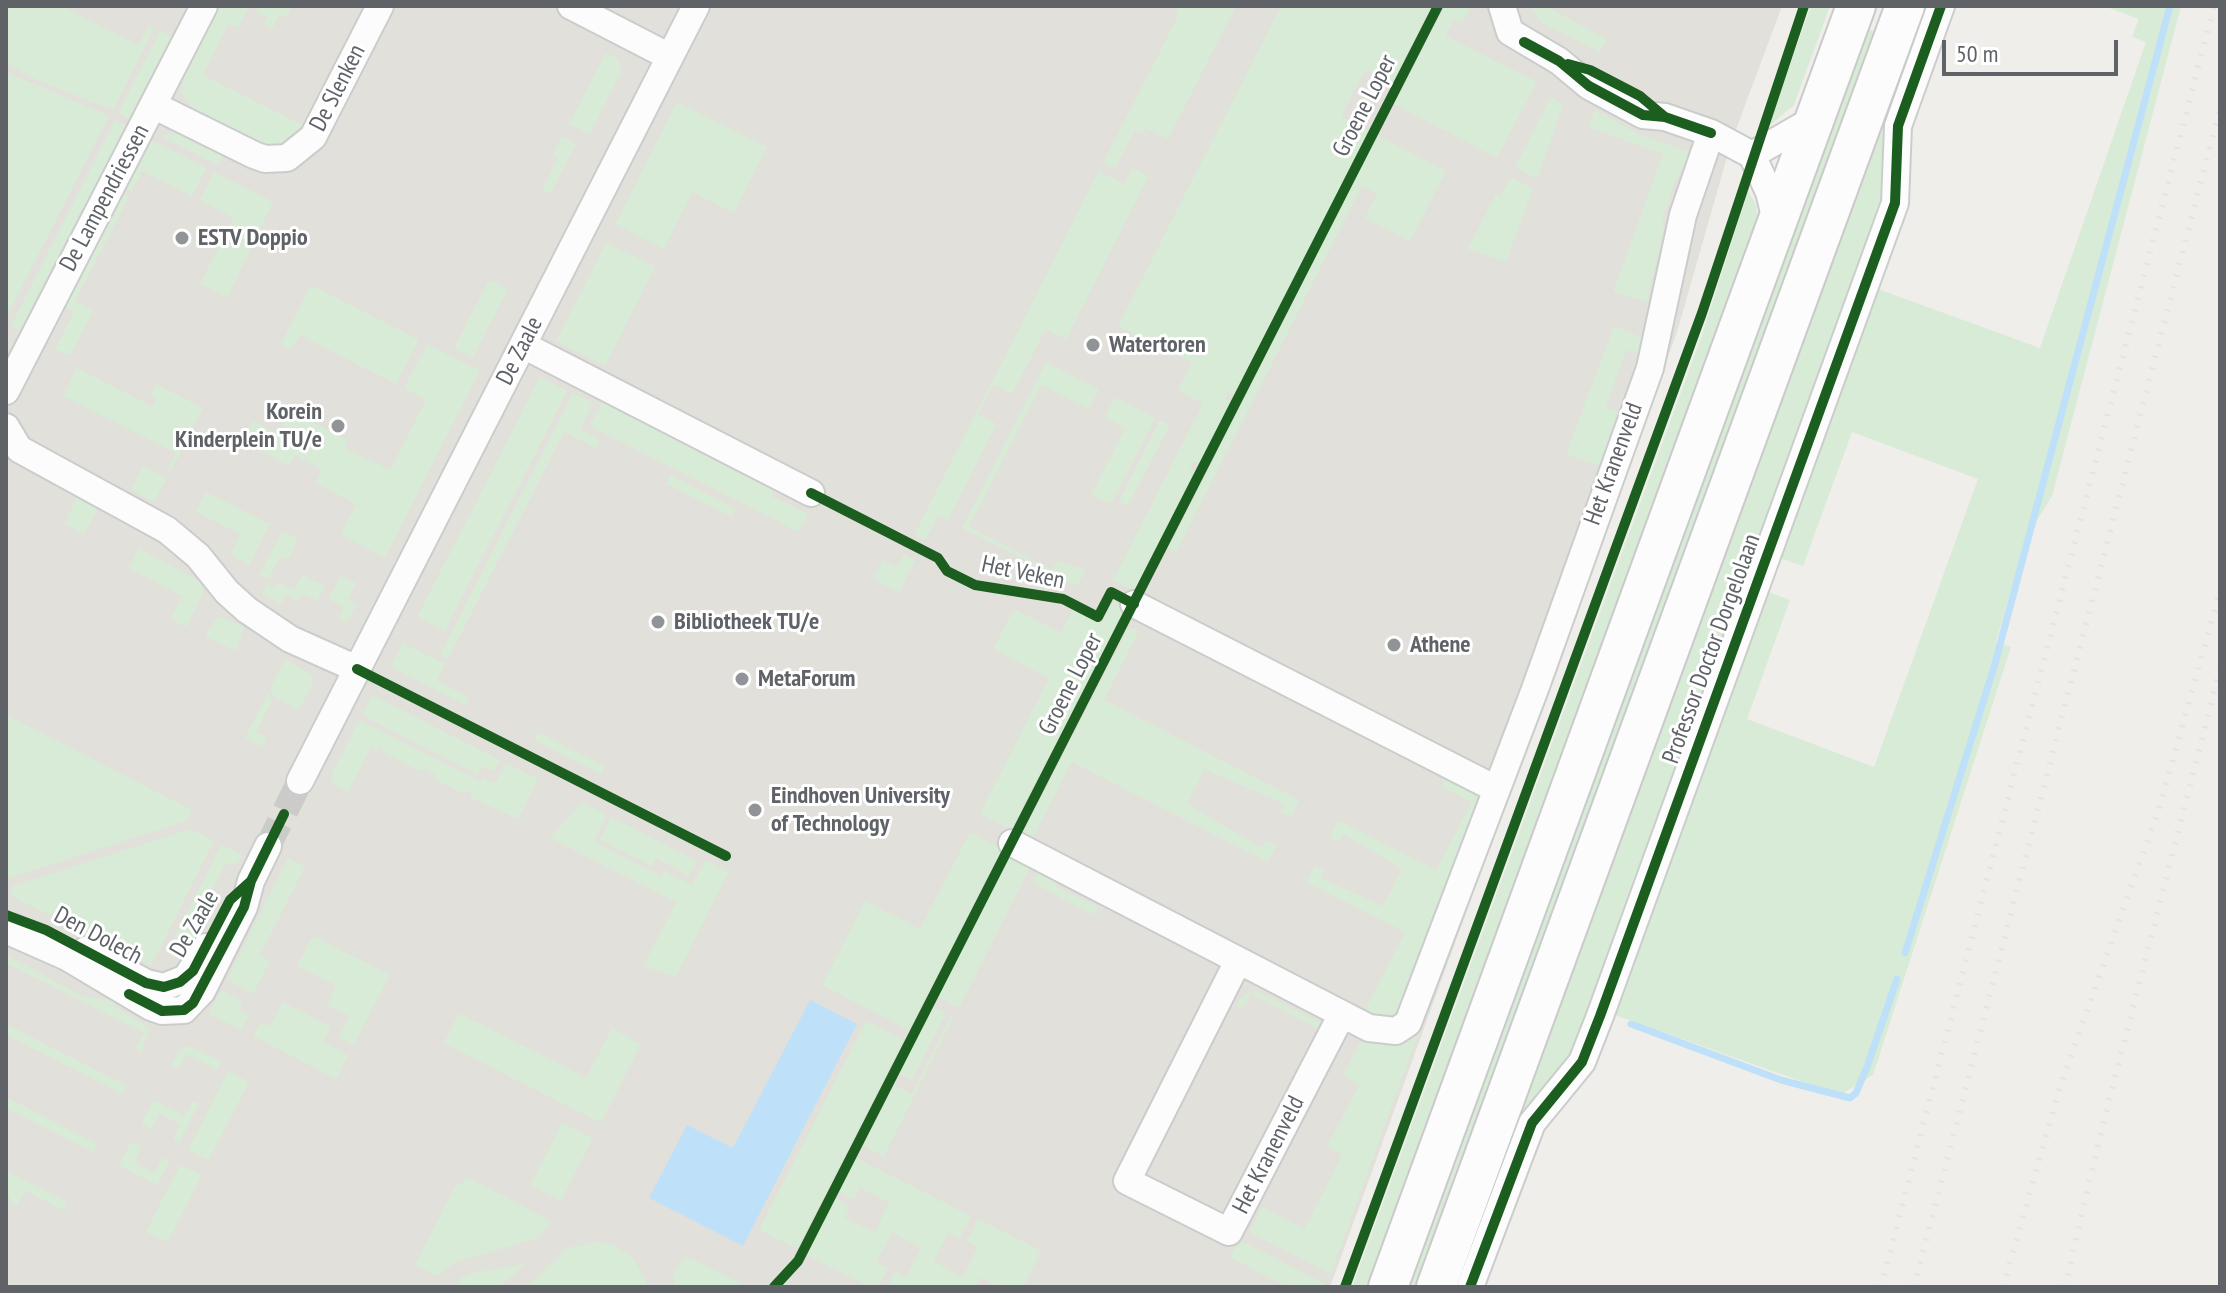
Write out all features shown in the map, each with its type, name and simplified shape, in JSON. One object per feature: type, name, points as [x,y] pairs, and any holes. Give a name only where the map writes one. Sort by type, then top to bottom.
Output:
[{"type":"main road","points":[[1388,1287],[1856,6]]},
{"type":"main road","name":"Professor Doctor Dorgelolaan","points":[[1436,1287],[1905,6]]},
{"type":"street","name":"De Lampendriessen","points":[[6,391],[204,6]]},
{"type":"street","name":"De Slenken","points":[[153,105],[265,159],[287,158],[298,153],[313,137],[380,6]]},
{"type":"street","points":[[571,6],[670,57]]},
{"type":"street","name":"De Zaale","points":[[300,781],[696,6]]},
{"type":"street","points":[[1502,6],[1510,32],[1559,61],[1590,70],[1640,96],[1665,117],[1711,133],[1752,155],[1777,224]]},
{"type":"street","name":"Professor Doctor Dorgelolaan","points":[[1470,1287],[1532,1123],[1582,1062],[1600,1016],[1895,203],[1898,126],[1941,6]]},
{"type":"street","points":[[1752,155],[1816,118]]},
{"type":"street","name":"Het Kranenveld","points":[[1012,843],[1342,1014],[1382,1031],[1403,1029],[1413,1017],[1650,368],[1683,215],[1711,133]]},
{"type":"street","points":[[523,345],[811,493]]},
{"type":"street","points":[[6,427],[19,449],[141,512],[167,530],[198,556],[236,601],[280,629],[306,638],[315,648],[357,669]]},
{"type":"street","points":[[1134,604],[1496,789]]},
{"type":"street","name":"De Zaale","points":[[184,1010],[202,991],[244,907],[251,881],[268,846]]},
{"type":"street","name":"De Zaale","points":[[172,986],[193,971],[230,900],[251,881]]},
{"type":"street","name":"Den Dolech","points":[[6,915],[46,930],[146,983],[172,986]]},
{"type":"street","name":"Den Dolech","points":[[6,930],[67,957],[111,986],[162,1011],[184,1010]]},
{"type":"street","name":"Den Dolech","points":[[6,941],[88,980],[111,986]]},
{"type":"street","name":"Het Kranenveld","points":[[1238,961],[1127,1181],[1229,1232],[1342,1014]]},
{"type":"shaded area","name":"Eindhoven University of Technology","points":[[6,6],[1782,6],[1731,143],[1677,332],[1330,1287],[6,1287]]},
{"type":"green space","points":[[6,6],[62,6],[138,45],[148,26],[154,29],[113,110],[35,79],[6,63]]},
{"type":"green space","points":[[217,6],[249,6],[238,28],[229,24],[203,75],[304,126],[287,143],[273,147],[257,142],[195,111],[182,94],[184,72]]},
{"type":"green space","points":[[259,6],[292,6],[286,18],[279,15],[272,29],[263,24],[267,17],[256,11]]},
{"type":"green space","points":[[1175,6],[1236,6],[1168,139],[1145,128],[1142,134],[1135,130],[1115,169],[1103,163],[1178,16]]},
{"type":"green space","points":[[1281,6],[1432,6],[1392,83],[1365,70],[1341,116],[1369,131],[1234,395],[1228,392],[1225,398],[1231,402],[1199,464],[1193,462],[1190,468],[1195,471],[1134,591],[1113,580],[1203,404],[1178,390],[1192,363],[1118,326]]},
{"type":"green space","points":[[1445,6],[1471,6],[1462,23],[1454,19],[1446,36],[1537,82],[1497,158],[1394,104]]},
{"type":"green space","points":[[1528,6],[1545,6],[1607,39],[1600,52],[1542,23]]},
{"type":"green space","points":[[1811,6],[1830,6],[1794,105],[1768,127]]},
{"type":"green space","points":[[1919,6],[1934,6],[1886,200],[1578,1046],[1462,1287],[1453,1287]]},
{"type":"green space","points":[[2104,6],[2181,6],[2052,496],[2025,540],[1996,642],[2011,647],[1873,1075],[1840,1095],[1612,1014],[1765,591],[1790,600],[1747,719],[1874,767],[1978,479],[1852,432],[1803,566],[1777,557],[1875,288],[2040,348],[2146,42],[2132,37],[2139,19]]},
{"type":"green space","points":[[1865,28],[1879,33],[1423,1287],[1401,1287]]},
{"type":"green space","points":[[160,31],[172,37],[130,119],[118,113]]},
{"type":"green space","points":[[606,53],[618,59],[621,72],[590,134],[569,124]]},
{"type":"green space","points":[[6,72],[109,116],[6,318]]},
{"type":"green space","points":[[1551,96],[1563,106],[1537,179],[1515,167]]},
{"type":"green space","points":[[677,102],[767,147],[734,213],[692,192],[664,249],[615,224]]},
{"type":"green space","points":[[1595,110],[1640,135],[1687,151],[1688,158],[1674,184],[1662,222],[1664,228],[1647,302],[1613,292],[1663,154],[1588,127]]},
{"type":"green space","points":[[115,120],[127,126],[22,332],[11,326]]},
{"type":"green space","points":[[172,133],[223,154],[218,165],[161,136]]},
{"type":"green space","points":[[1377,135],[1446,171],[1410,241],[1365,218],[1377,194],[1362,186],[1176,553],[1168,549]]},
{"type":"green space","points":[[562,137],[576,144],[550,194],[542,190],[558,158],[553,155]]},
{"type":"green space","points":[[153,141],[206,168],[192,196],[142,171],[132,191],[124,187],[144,149]]},
{"type":"green space","points":[[1133,168],[1149,176],[1066,339],[1046,329],[1012,394],[993,385],[978,414],[997,424],[948,520],[938,516],[925,540],[914,535],[1099,171],[1124,184]]},
{"type":"green space","points":[[214,172],[273,202],[227,298],[200,284],[234,218],[200,200]]},
{"type":"green space","points":[[1511,177],[1533,189],[1506,262],[1468,249],[1496,194],[1500,196]]},
{"type":"green space","points":[[1748,191],[1756,205],[1758,220],[1374,1287],[1352,1287],[1702,335]]},
{"type":"green space","points":[[121,193],[129,197],[75,301],[93,311],[70,356],[55,349],[74,312],[63,306]]},
{"type":"green space","points":[[606,242],[655,267],[605,366],[556,341]]},
{"type":"green space","points":[[489,280],[508,289],[473,357],[454,348]]},
{"type":"green space","points":[[311,285],[419,340],[396,384],[300,335],[291,350],[281,344]]},
{"type":"green space","points":[[1614,326],[1643,338],[1643,356],[1626,350],[1606,407],[1623,414],[1600,466],[1566,454]]},
{"type":"green space","points":[[427,344],[480,371],[385,558],[341,535],[356,504],[316,483],[322,469],[295,455],[289,466],[257,449],[256,443],[253,447],[242,442],[253,421],[278,434],[290,411],[348,440],[345,448],[390,470],[426,400],[404,388]]},
{"type":"green space","points":[[1046,362],[1099,389],[1089,409],[1041,385],[969,527],[1052,570],[1057,561],[1086,570],[1077,586],[962,528]]},
{"type":"green space","points":[[77,368],[153,407],[157,399],[150,396],[156,384],[203,408],[171,471],[168,470],[176,453],[63,396]]},
{"type":"green space","points":[[540,377],[567,391],[445,631],[417,617]]},
{"type":"green space","points":[[573,393],[593,403],[580,429],[600,440],[596,448],[564,432],[448,659],[440,655]]},
{"type":"green space","points":[[1115,397],[1155,418],[1111,504],[1091,495],[1125,428],[1105,417]]},
{"type":"green space","points":[[603,400],[775,488],[771,496],[808,514],[799,532],[590,426]]},
{"type":"green space","points":[[1160,420],[1170,425],[1128,506],[1119,501]]},
{"type":"green space","points":[[143,466],[167,478],[154,502],[131,490]]},
{"type":"green space","points":[[671,475],[736,509],[732,517],[666,484]]},
{"type":"green space","points":[[206,492],[270,524],[249,565],[230,555],[240,534],[196,512]]},
{"type":"green space","points":[[78,493],[100,506],[84,534],[65,524]]},
{"type":"green space","points":[[282,531],[298,539],[288,560],[280,557],[268,579],[259,575]]},
{"type":"green space","points":[[139,548],[204,584],[203,594],[186,627],[171,619],[182,596],[129,568]]},
{"type":"green space","points":[[904,554],[915,560],[899,592],[873,579],[883,560],[897,567]]},
{"type":"green space","points":[[302,575],[325,586],[317,601],[301,594],[297,601],[286,595],[281,604],[262,594],[267,583],[275,587],[278,582],[294,590]]},
{"type":"green space","points":[[341,576],[356,583],[348,599],[357,604],[347,623],[338,619],[344,607],[329,599]]},
{"type":"green space","points":[[1113,602],[1125,608],[1011,830],[980,813],[1049,678],[993,649],[1014,609],[1061,633],[1073,609],[1101,624]]},
{"type":"green space","points":[[218,616],[244,627],[236,651],[205,636]]},
{"type":"green space","points":[[1129,627],[1139,631],[1104,700],[1299,800],[1291,817],[1281,812],[1284,804],[1205,769],[1187,804],[1262,848],[1266,841],[1276,846],[1268,862],[1072,762],[1032,839],[1022,834]]},
{"type":"green space","points":[[403,643],[445,664],[437,681],[469,697],[465,705],[391,667]]},
{"type":"green space","points":[[285,659],[312,675],[312,686],[299,710],[274,697],[270,689]]},
{"type":"green space","points":[[268,693],[272,701],[256,732],[267,738],[262,747],[245,738]]},
{"type":"green space","points":[[372,695],[500,760],[494,772],[482,766],[478,775],[362,715]]},
{"type":"green space","points":[[6,715],[192,810],[186,821],[6,879]]},
{"type":"green space","points":[[359,720],[481,782],[484,778],[495,783],[506,763],[538,779],[518,819],[470,797],[472,794],[467,791],[465,794],[434,779],[436,775],[424,769],[421,772],[383,752],[380,747],[377,750],[371,747],[348,792],[333,784],[332,773]]},
{"type":"green space","points":[[538,732],[605,766],[601,774],[534,740]]},
{"type":"green space","points":[[1448,774],[1476,791],[1479,806],[1403,1012],[1384,1020],[1364,1012],[1405,932],[1306,882],[1315,866],[1325,871],[1321,878],[1383,906],[1402,869],[1344,834],[1339,842],[1330,837],[1338,820],[1436,870],[1472,802],[1441,786]]},
{"type":"green space","points":[[582,802],[607,815],[594,842],[661,876],[664,871],[692,885],[705,860],[729,872],[676,977],[643,966],[676,902],[550,838]]},
{"type":"green space","points":[[611,817],[697,861],[689,876],[656,858],[652,866],[600,840]]},
{"type":"green space","points":[[191,829],[214,841],[151,966],[11,896],[13,886]]},
{"type":"green space","points":[[970,832],[1002,849],[909,1030],[822,985],[865,901],[920,929]]},
{"type":"green space","points":[[221,845],[242,855],[238,863],[225,865],[199,916],[192,913],[188,921],[198,927],[200,936],[188,959],[169,949]]},
{"type":"green space","points":[[1011,854],[1058,878],[1055,886],[1098,907],[1094,915],[1033,883],[1037,873],[1029,869],[959,1008],[938,997]]},
{"type":"green space","points":[[288,858],[305,867],[260,955],[270,961],[253,994],[227,980]]},
{"type":"green space","points":[[313,936],[390,975],[354,1045],[339,1037],[349,1016],[327,1005],[336,985],[297,966]]},
{"type":"green space","points":[[6,955],[85,997],[116,1001],[114,1006],[150,1028],[142,1052],[136,1048],[144,1033],[6,963]]},
{"type":"green space","points":[[221,990],[243,1001],[239,1010],[249,1016],[241,1030],[209,1014]]},
{"type":"green space","points":[[1256,991],[1319,1022],[1321,1030],[1251,994],[1242,1009],[1235,1005],[1244,995]]},
{"type":"green space","points":[[283,1002],[331,1027],[323,1042],[348,1055],[336,1079],[253,1036],[261,1022],[270,1026]]},
{"type":"green space","points":[[933,1007],[946,1013],[912,1080],[899,1074]]},
{"type":"green space","points":[[459,1013],[586,1078],[612,1028],[641,1044],[601,1123],[444,1043]]},
{"type":"green space","points":[[951,1016],[954,1017],[884,1156],[863,1146],[894,1085],[912,1094]]},
{"type":"green space","points":[[866,1021],[904,1040],[797,1249],[759,1230]]},
{"type":"green space","points":[[6,1024],[127,1086],[123,1094],[6,1035]]},
{"type":"green space","points":[[1421,1026],[1331,1274],[1249,1232],[1262,1207],[1304,1229],[1342,1155],[1327,1147],[1359,1085],[1343,1076],[1362,1038],[1386,1046],[1398,1044],[1412,1038]]},
{"type":"green space","points":[[189,1046],[221,1061],[217,1070],[187,1054],[178,1069],[171,1065],[181,1049]]},
{"type":"green space","points":[[228,1071],[249,1082],[209,1160],[188,1150]]},
{"type":"green space","points":[[6,1097],[97,1144],[93,1152],[6,1108]]},
{"type":"green space","points":[[154,1100],[185,1116],[193,1101],[199,1104],[179,1143],[173,1139],[180,1124],[159,1113],[151,1129],[141,1123]]},
{"type":"green space","points":[[562,1123],[593,1138],[561,1201],[530,1185]]},
{"type":"green space","points":[[131,1142],[141,1147],[134,1162],[154,1173],[162,1158],[170,1161],[157,1185],[119,1166]]},
{"type":"green space","points":[[856,1158],[971,1216],[960,1238],[948,1233],[934,1262],[963,1277],[978,1247],[967,1241],[978,1219],[1041,1251],[1023,1287],[999,1287],[980,1278],[975,1287],[887,1287],[895,1271],[906,1277],[921,1248],[892,1232],[876,1262],[888,1268],[878,1287],[871,1287],[807,1255],[835,1198],[850,1206],[845,1218],[875,1232],[889,1202],[860,1188],[854,1199],[839,1192]]},
{"type":"green space","points":[[180,1165],[202,1175],[168,1242],[146,1232]]},
{"type":"green space","points":[[6,1171],[67,1202],[63,1210],[25,1191],[17,1206],[13,1204],[6,1191]]},
{"type":"green space","points":[[469,1178],[551,1221],[538,1238],[456,1262],[437,1276],[415,1265],[455,1187]]},
{"type":"green space","points":[[1239,1240],[1326,1287],[1287,1287],[1230,1257]]},
{"type":"green space","points":[[596,1242],[611,1244],[633,1257],[649,1287],[527,1287],[568,1248]]},
{"type":"green space","points":[[685,1257],[748,1287],[675,1287],[674,1272]]},
{"type":"green space","points":[[525,1264],[500,1287],[453,1287],[461,1278],[473,1273]]},
{"type":"water","points":[[810,1000],[857,1024],[743,1246],[649,1198],[687,1125],[733,1148]]},
{"type":"waterway","points":[[1905,953],[1994,667],[2170,6]]},
{"type":"waterway","points":[[1631,1024],[1781,1080],[1850,1098],[1856,1093],[1867,1067],[1897,979]]},
{"type":"tunnel","points":[[268,846],[300,781]]},
{"type":"railway","points":[[1881,1287],[2214,6]]},
{"type":"railway","points":[[1914,1287],[2220,108]]},
{"type":"railway","points":[[2003,1287],[2060,1087],[2159,809],[2220,591]]},
{"type":"railway","points":[[2065,1287],[2100,1136],[2220,669]]},
{"type":"cycle path","name":"Groene Loper","points":[[774,1287],[798,1261],[1438,6]]},
{"type":"cycle path","points":[[1345,1287],[1702,313],[1804,6]]},
{"type":"cycle path","points":[[1470,1287],[1532,1123],[1582,1062],[1600,1016],[1895,203],[1898,126],[1941,6]]},
{"type":"cycle path","points":[[1524,42],[1559,61],[1589,86],[1643,115],[1665,117],[1711,133]]},
{"type":"cycle path","points":[[1568,64],[1590,70],[1640,96],[1665,117]]},
{"type":"cycle path","name":"Het Veken","points":[[811,493],[938,558],[947,571],[975,585],[1063,599],[1098,617],[1111,592],[1134,604]]},
{"type":"cycle path","points":[[357,669],[726,856]]},
{"type":"cycle path","points":[[129,994],[162,1011],[184,1010],[193,1003],[244,907],[251,881],[284,814]]},
{"type":"cycle path","points":[[6,915],[46,930],[146,983],[164,987],[180,982],[193,971],[230,900],[251,881]]},
{"type":"place","name":"ESTV Doppio","points":[[182,238]]},
{"type":"place","name":"Watertoren","points":[[1093,345]]},
{"type":"place","name":"Korein Kinderplein TU/e","points":[[338,426]]},
{"type":"place","name":"Bibliotheek TU/e","points":[[658,622]]},
{"type":"place","name":"Athene","points":[[1394,645]]},
{"type":"place","name":"MetaForum","points":[[742,679]]},
{"type":"place","name":"Eindhoven University of Technology","points":[[755,810]]}]
